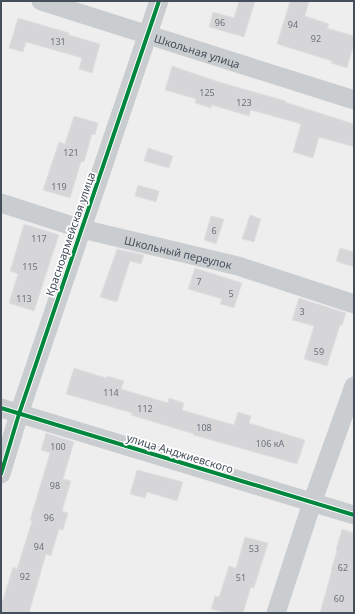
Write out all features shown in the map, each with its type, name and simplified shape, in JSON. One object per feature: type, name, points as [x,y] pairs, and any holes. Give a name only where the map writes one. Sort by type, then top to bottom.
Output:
[{"type":"street","name":"Школьная улица","points":[[41,1],[354,100]]},
{"type":"street","name":"Красноармейская улица","points":[[1,474],[19,414],[159,1]]},
{"type":"street","name":"Школьный переулок","points":[[1,203],[82,228],[238,266],[354,304]]},
{"type":"street","points":[[276,613],[312,503],[354,386]]},
{"type":"street","name":"улица Анджиевского","points":[[1,408],[354,515]]},
{"type":"building","points":[[239,1],[255,1],[244,37],[209,27],[213,12],[234,18]]},
{"type":"building","points":[[290,1],[309,1],[305,16],[329,24],[327,28],[354,36],[354,44],[347,68],[331,63],[332,61],[277,44]]},
{"type":"building","points":[[18,18],[100,44],[92,73],[79,69],[82,58],[26,42],[23,52],[9,48]]},
{"type":"building","points":[[172,66],[219,82],[286,101],[285,102],[354,124],[354,147],[319,137],[313,158],[293,152],[301,124],[251,110],[249,116],[212,105],[211,108],[195,103],[196,99],[165,90]]},
{"type":"building","points":[[74,116],[98,123],[95,135],[92,134],[84,162],[81,162],[70,198],[43,190],[59,142],[65,144]]},
{"type":"building","points":[[148,148],[173,156],[169,168],[144,161]]},
{"type":"building","points":[[138,185],[159,191],[156,202],[135,196]]},
{"type":"building","points":[[250,215],[261,219],[254,242],[242,239]]},
{"type":"building","points":[[211,216],[224,219],[216,244],[204,240]]},
{"type":"building","points":[[24,224],[59,235],[34,311],[9,303],[18,274],[10,271]]},
{"type":"building","points":[[340,248],[354,252],[354,267],[336,261]]},
{"type":"building","points":[[117,249],[144,255],[141,264],[130,261],[117,302],[100,297]]},
{"type":"building","points":[[195,268],[242,283],[234,308],[220,304],[222,299],[188,289]]},
{"type":"building","points":[[299,298],[346,313],[342,325],[340,325],[327,366],[304,359],[314,326],[292,320]]},
{"type":"building","points":[[74,368],[106,378],[107,376],[124,381],[121,389],[168,403],[169,398],[184,403],[182,410],[234,425],[238,412],[251,416],[249,423],[305,440],[297,464],[193,435],[194,434],[131,415],[132,413],[66,394]]},
{"type":"building","points":[[46,433],[74,442],[63,479],[71,481],[62,511],[68,513],[63,530],[59,529],[51,556],[46,554],[29,613],[1,613],[1,599],[3,600],[13,567],[17,569],[32,521],[30,520],[50,453],[41,450]]},
{"type":"building","points":[[137,470],[183,482],[177,501],[147,492],[145,498],[130,494]]},
{"type":"building","points":[[342,529],[354,533],[354,613],[320,613],[337,551]]},
{"type":"building","points":[[245,537],[268,543],[254,588],[251,587],[243,613],[225,613],[211,609],[215,596],[219,597],[229,566],[236,568]]},
{"type":"cycle path","points":[[1,474],[19,414],[159,1]]},
{"type":"cycle path","points":[[1,408],[354,515]]}]
